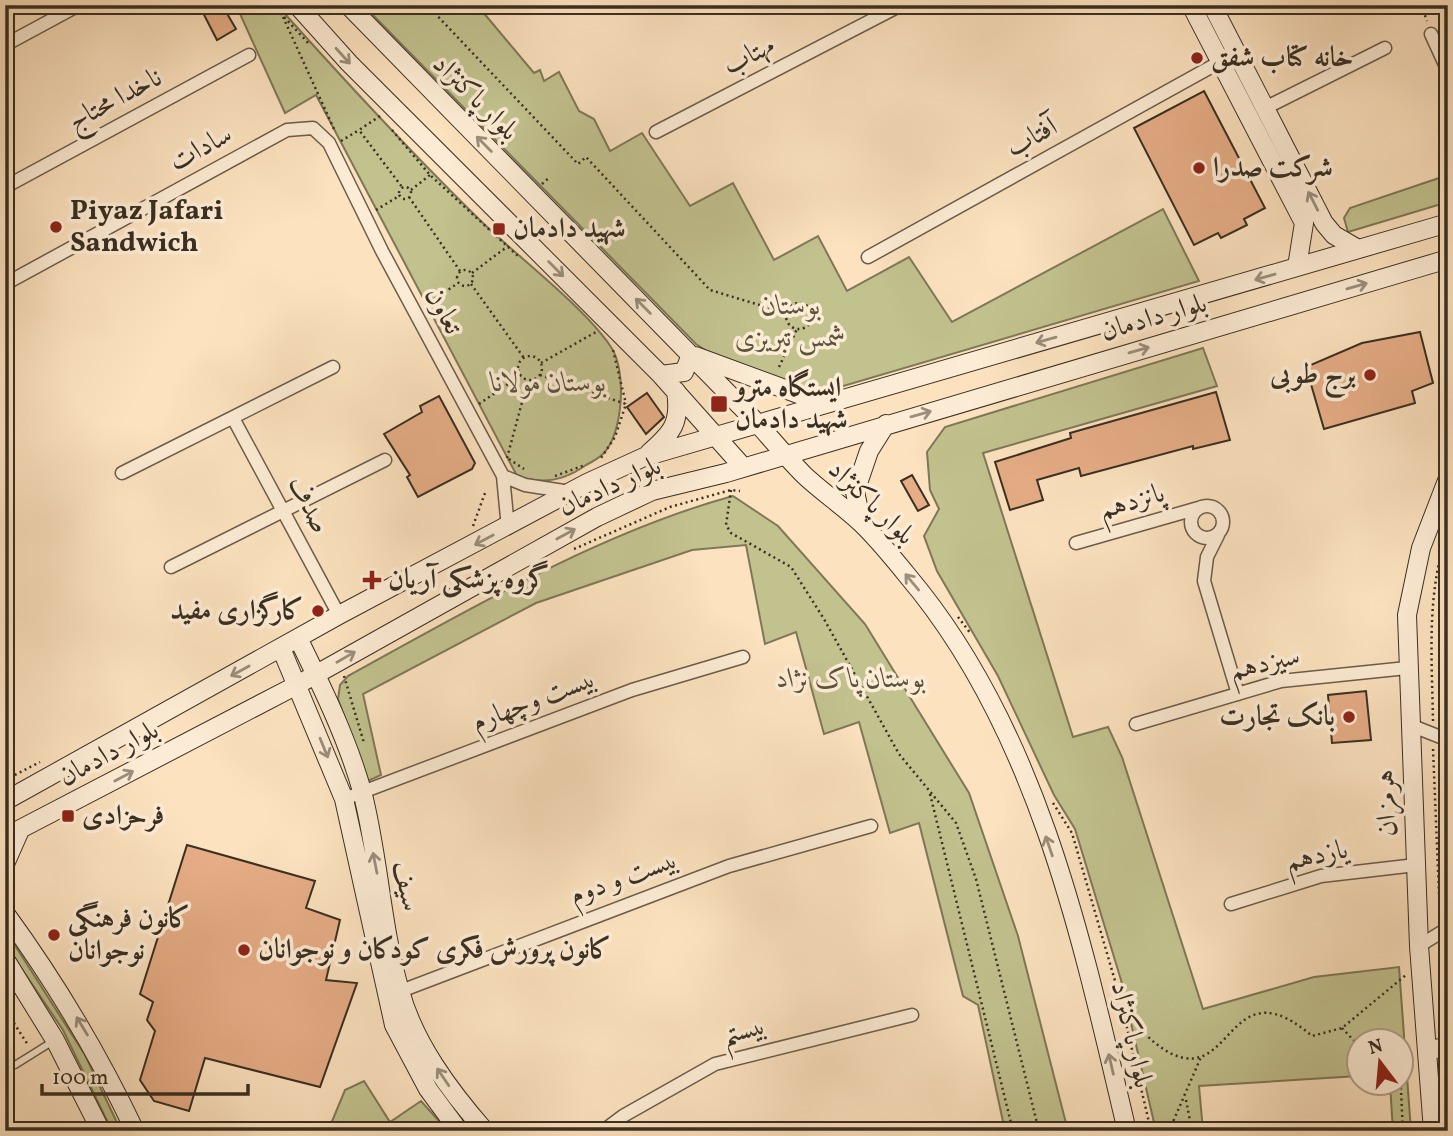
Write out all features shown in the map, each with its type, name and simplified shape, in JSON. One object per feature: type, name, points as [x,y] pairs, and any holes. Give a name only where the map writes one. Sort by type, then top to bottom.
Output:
[{"type":"main road","points":[[297,5],[349,63],[661,375],[743,467]]},
{"type":"main road","name":"بلوار پاکنژاد","points":[[348,5],[758,424],[804,475],[862,523],[920,592],[952,637],[978,678],[1022,766],[1088,965],[1127,1131]]},
{"type":"main road","points":[[1297,267],[1304,223],[1194,10],[1214,6],[1324,223],[1334,235],[1358,249]]},
{"type":"main road","points":[[1220,62],[1237,53]]},
{"type":"main road","points":[[1248,116],[1265,108]]},
{"type":"main road","name":"بلوار دادمان","points":[[5,801],[339,615],[571,492],[645,457],[1448,223]]},
{"type":"main road","name":"بلوار دادمان","points":[[12,834],[297,685],[608,512],[652,491],[743,467],[1448,259]]},
{"type":"main road","points":[[661,375],[684,372],[691,355],[812,399],[865,393]]},
{"type":"main road","points":[[645,457],[665,440],[675,424],[680,412],[676,391]]},
{"type":"main road","points":[[862,523],[855,492],[869,451],[886,424]]},
{"type":"main road","name":"هرمزان","points":[[1433,1131],[1419,946],[1407,615],[1421,548],[1448,478]]},
{"type":"main road","name":"سیف","points":[[298,638],[316,674],[362,792],[393,994],[427,1052],[485,1131]]},
{"type":"main road","name":"سیف","points":[[281,648],[345,799],[406,1052],[459,1131]]},
{"type":"main road","points":[[5,864],[12,834]]},
{"type":"main road","points":[[6,913],[65,997],[99,1055],[135,1131]]},
{"type":"main road","points":[[5,959],[55,1040],[101,1131]]},
{"type":"main road","points":[[1428,1050],[1448,1047]]},
{"type":"street","points":[[5,45],[79,5]]},
{"type":"street","name":"مهتاب","points":[[656,132],[901,5]]},
{"type":"street","points":[[1431,34],[1447,68]]},
{"type":"street","points":[[1265,108],[1385,48]]},
{"type":"street","name":"ناخدا محتاج","points":[[5,187],[249,55]]},
{"type":"street","name":"آفتاب","points":[[868,257],[1220,62]]},
{"type":"street","name":"سادات","points":[[5,284],[287,130],[313,128]]},
{"type":"street","name":"تعاون","points":[[313,128],[329,143],[382,251],[503,476],[508,527]]},
{"type":"street","points":[[122,473],[333,367]]},
{"type":"street","name":"صدف","points":[[233,418],[339,615]]},
{"type":"street","points":[[172,567],[384,460]]},
{"type":"street","points":[[503,476],[525,485],[571,492]]},
{"type":"street","points":[[1218,535],[1208,538],[1197,535],[1191,526],[1193,514],[1202,507],[1213,507],[1221,514],[1223,525],[1218,535],[1207,557],[1205,581],[1238,694]]},
{"type":"street","name":"پانزدهم","points":[[1076,543],[1202,507]]},
{"type":"street","name":"بیست وچهارم","points":[[345,799],[632,690],[743,657]]},
{"type":"street","name":"سیزدهم","points":[[1136,724],[1281,681],[1407,668]]},
{"type":"street","points":[[1410,725],[1448,740]]},
{"type":"street","name":"بیست و دوم","points":[[393,994],[729,866],[871,826]]},
{"type":"street","name":"یازدهم","points":[[1231,904],[1321,876],[1416,865]]},
{"type":"street","points":[[1419,946],[1443,932]]},
{"type":"street","name":"بیستم","points":[[603,1131],[622,1116],[715,1064],[912,1016]]},
{"type":"lane","points":[[15,1065],[55,1040]]},
{"type":"path","points":[[273,5],[312,47]]},
{"type":"path","points":[[427,5],[578,164],[586,157],[710,289],[786,313]]},
{"type":"path","points":[[1421,5],[1431,34]]},
{"type":"path","points":[[283,17],[334,129]]},
{"type":"path","points":[[340,141],[380,116],[430,175],[527,265]]},
{"type":"path","points":[[359,130],[402,187],[411,190]]},
{"type":"path","points":[[430,175],[411,190],[410,197],[460,271],[472,273],[508,246]]},
{"type":"path","points":[[399,196],[402,187]]},
{"type":"path","points":[[376,210],[399,196],[410,197]]},
{"type":"path","points":[[458,283],[460,271]]},
{"type":"path","points":[[472,273],[471,284],[524,358]]},
{"type":"path","points":[[458,283],[463,286],[471,284]]},
{"type":"path","points":[[432,316],[426,305],[458,283]]},
{"type":"path","points":[[779,367],[796,329],[809,325],[812,317],[810,309],[803,303],[794,303],[786,313],[786,321],[796,329]]},
{"type":"path","points":[[541,363],[597,331],[604,339]]},
{"type":"path","points":[[600,459],[615,437],[625,404],[612,347]]},
{"type":"path","points":[[524,358],[535,358],[541,363]]},
{"type":"path","points":[[524,358],[518,368],[521,376],[528,380]]},
{"type":"path","points":[[540,375],[541,363]]},
{"type":"path","points":[[528,380],[540,375],[625,404]]},
{"type":"path","points":[[485,414],[480,404],[521,376]]},
{"type":"path","points":[[507,458],[528,380]]},
{"type":"path","points":[[501,447],[507,458],[524,470]]},
{"type":"path","points":[[548,477],[590,463]]},
{"type":"path","points":[[731,490],[726,525],[730,533],[791,567],[824,619],[899,754],[956,823],[976,879],[1040,1131]]},
{"type":"path","points":[[563,554],[670,507],[731,490],[740,491]]},
{"type":"path","points":[[472,528],[485,493]]},
{"type":"path","points":[[1433,731],[1431,612],[1439,556],[1448,531]]},
{"type":"path","points":[[959,617],[973,639]]},
{"type":"path","points":[[338,674],[343,672],[367,753]]},
{"type":"path","name":"هرمزان","points":[[1433,744],[1447,1018]]},
{"type":"path","points":[[929,790],[1013,1131]]},
{"type":"path","points":[[1051,800],[1072,833],[1123,1010],[1151,1131]]},
{"type":"path","points":[[1169,1131],[1201,1057],[1256,1014],[1269,1012],[1290,1017],[1312,1036],[1342,1028],[1405,976],[1421,967]]},
{"type":"path","points":[[5,1009],[31,1049]]},
{"type":"path","points":[[1123,1010],[1168,1052],[1185,1058],[1201,1057]]},
{"type":"path","points":[[1185,1097],[1192,1131]]},
{"type":"path","points":[[1402,1098],[1403,1131]]},
{"type":"green space","name":"بوستان مولانا","points":[[236,5],[277,5],[432,172],[485,225],[569,300],[599,332],[616,357],[621,385],[619,417],[615,431],[610,444],[600,457],[569,475],[553,480],[517,476],[316,95],[285,113]]},
{"type":"green space","name":"بوستان شمس تبریزی","points":[[363,5],[477,5],[534,73],[540,70],[544,81],[559,72],[579,111],[594,119],[610,151],[642,133],[690,206],[733,183],[774,260],[818,236],[847,291],[909,257],[952,322],[1163,209],[1199,281],[823,392],[773,380],[725,361],[696,344]]},
{"type":"green space","points":[[1448,175],[1448,202],[1348,232],[1344,218],[1350,208]]},
{"type":"green space","points":[[1203,348],[1217,386],[983,453],[1073,737],[1108,727],[1122,757],[1203,1009],[1314,977],[1399,967],[1403,1028],[1344,1028],[1344,1077],[1199,1086],[1203,1131],[1156,1131],[1121,980],[1075,829],[1054,795],[998,676],[937,571],[924,536],[939,509],[930,490],[927,452],[945,427]]},
{"type":"green space","name":"بوستان پاک نژاد","points":[[733,496],[778,526],[865,624],[969,793],[1018,936],[1068,1131],[1005,1131],[978,1005],[963,996],[919,823],[890,833],[859,722],[824,734],[796,632],[765,644],[746,545],[692,550],[536,603],[363,694],[381,775],[368,781],[338,699],[340,685],[348,676],[585,551],[683,511]]},
{"type":"green space","points":[[9,936],[85,1055],[121,1131],[112,1131],[63,1030],[5,944]]},
{"type":"green space","points":[[364,1081],[390,1122],[421,1101],[448,1131],[328,1131],[345,1090]]},
{"type":"green space","points":[[1391,1098],[1409,1098],[1411,1131],[1393,1131]]},
{"type":"building","points":[[199,5],[222,5],[236,29],[217,40]]},
{"type":"building","name":"شرکت صدرا","points":[[1204,91],[1265,208],[1244,219],[1247,225],[1221,238],[1218,233],[1194,245],[1134,128]]},
{"type":"building","name":"برج طوبی","points":[[1420,332],[1433,383],[1412,391],[1415,403],[1324,429],[1306,367],[1362,343]]},
{"type":"building","points":[[1216,392],[1230,440],[1193,449],[1193,446],[1081,476],[1079,468],[1037,480],[1043,500],[1010,510],[995,462],[1071,438],[1070,433]]},
{"type":"building","points":[[647,393],[664,417],[646,434],[627,407]]},
{"type":"building","points":[[439,396],[475,463],[472,469],[418,497],[407,477],[410,475],[384,434],[422,412],[420,406]]},
{"type":"building","points":[[912,475],[929,505],[918,511],[901,481]]},
{"type":"building","name":"بانک تجارت","points":[[1366,691],[1371,740],[1332,743],[1328,695]]},
{"type":"building","name":"کانون پرورش فکری کودکان و نوجوانان","points":[[187,845],[315,881],[306,908],[340,920],[326,980],[357,983],[320,1087],[205,1058],[189,1111],[154,1101],[140,1080],[155,1031],[147,1020],[153,1002],[140,994]]},
{"type":"place","name":"خانه کتاب شفق","points":[[1197,58]]},
{"type":"place","name":"شرکت صدرا","points":[[1199,168]]},
{"type":"place","name":"Piyaz Jafari Sandwich","points":[[56,227]]},
{"type":"place","name":"شهید دادمان","points":[[499,229]]},
{"type":"place","name":"برج طوبی","points":[[1370,375]]},
{"type":"place","name":"ایستگاه مترو شهید دادمان","points":[[719,404]]},
{"type":"place","name":"گروه پزشکی آریان","points":[[372,580]]},
{"type":"place","name":"کارگزاری مفید","points":[[318,611]]},
{"type":"place","name":"بانک تجارت","points":[[1349,717]]},
{"type":"place","name":"فرحزادی","points":[[68,816]]},
{"type":"place","name":"کانون فرهنگی نوجوانان","points":[[54,935]]},
{"type":"place","name":"کانون پرورش فکری کودکان و نوجوانان","points":[[244,950]]}]
